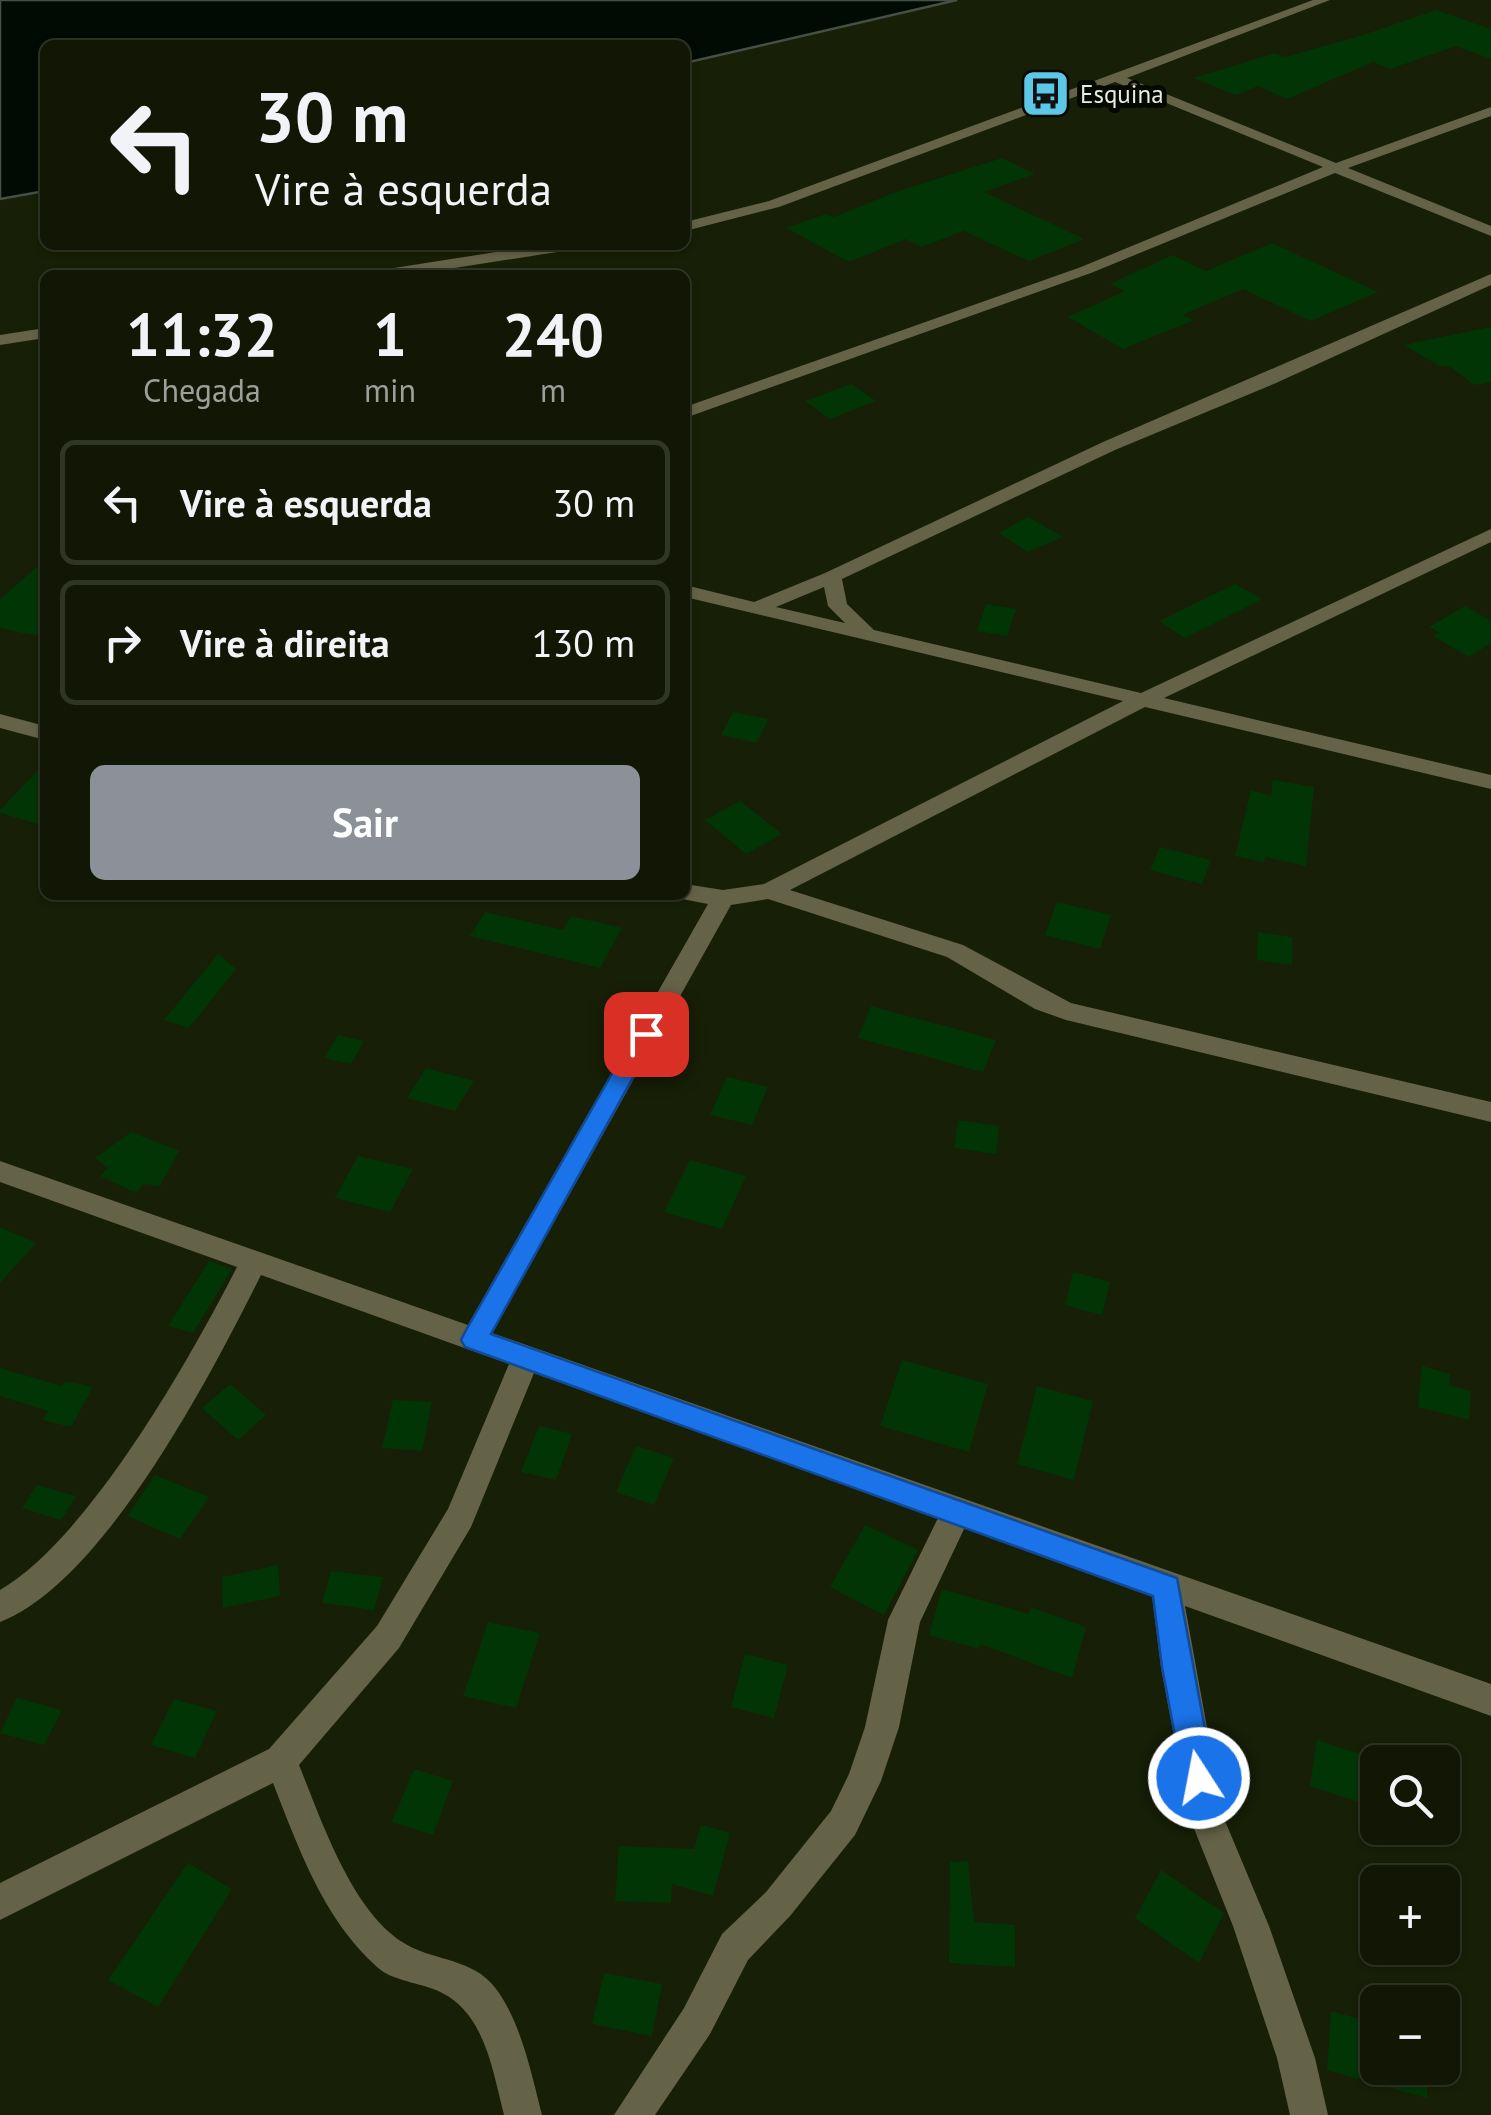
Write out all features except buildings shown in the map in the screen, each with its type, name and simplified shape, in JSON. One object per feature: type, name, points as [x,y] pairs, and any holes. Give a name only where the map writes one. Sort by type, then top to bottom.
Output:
[{"type":"street","points":[[690,226],[774,204],[1324,0]]},
{"type":"street","points":[[1116,78],[1491,230]]},
{"type":"street","points":[[690,411],[1086,270],[1338,166],[1491,111]]},
{"type":"street","points":[[1288,186],[1331,184],[1402,194]]},
{"type":"street","points":[[412,270],[538,250]]},
{"type":"street","points":[[758,607],[832,577],[1108,446],[1491,280]]},
{"type":"street","points":[[0,340],[40,334]]},
{"type":"street","points":[[690,893],[723,898],[769,890],[1147,698],[1491,535]]},
{"type":"street","points":[[832,577],[838,606],[868,632]]},
{"type":"street","points":[[690,592],[1491,782]]},
{"type":"street","points":[[0,720],[40,731]]},
{"type":"street","points":[[769,890],[955,951],[1044,1003],[1066,1011],[1491,1112]]},
{"type":"street","points":[[474,1340],[723,898]]},
{"type":"street","points":[[0,1170],[1491,1700]]},
{"type":"street","points":[[0,1608],[50,1574],[163,1428],[254,1261]]},
{"type":"street","points":[[0,1902],[281,1761],[388,1638],[452,1532],[526,1358]]},
{"type":"street","points":[[633,2115],[698,2021],[735,1947],[778,1904],[842,1823],[864,1781],[882,1727],[904,1620],[958,1512]]},
{"type":"street","points":[[1167,1588],[1176,1667],[1206,1816],[1252,1926],[1296,2058],[1309,2115]]},
{"type":"street","points":[[281,1761],[312,1839],[354,1918],[393,1958],[441,1972],[468,1986],[501,2031],[522,2115]]},
{"type":"shaded area","points":[[0,0],[957,0],[690,62],[690,40],[40,40],[40,192],[0,199]]},
{"type":"place","name":"Esquina","points":[[1045,94]]},
{"type":"route","points":[[646,1034],[474,1340],[1167,1588],[1176,1667],[1199,1778]]}]
